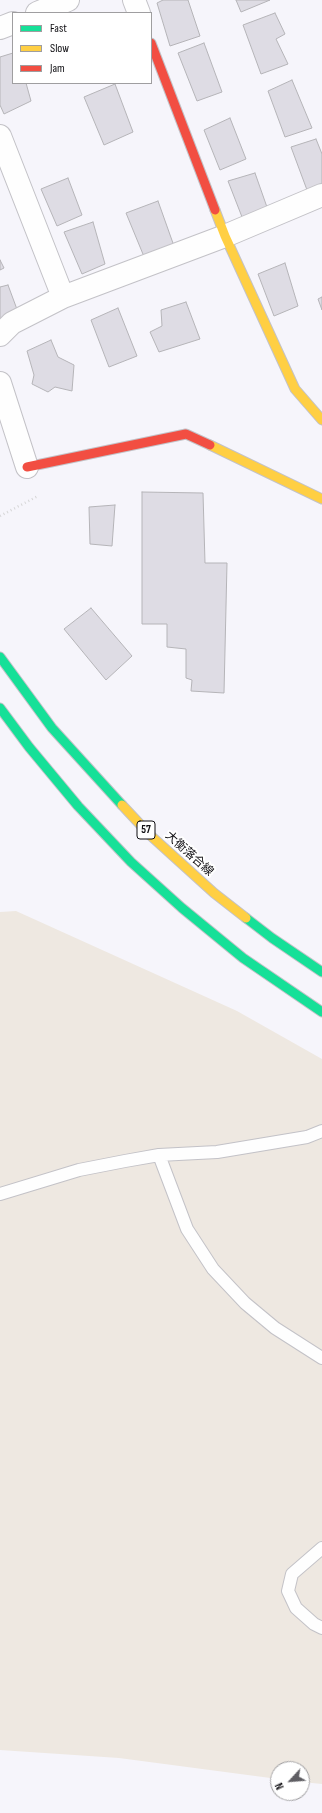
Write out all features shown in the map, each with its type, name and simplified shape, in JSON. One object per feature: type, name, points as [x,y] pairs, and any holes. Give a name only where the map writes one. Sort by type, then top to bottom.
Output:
[{"type":"main road","points":[[152,46],[224,236],[296,389],[322,420]]},
{"type":"main road","points":[[27,467],[186,434],[322,499]]},
{"type":"main road","name":"大衡落合線","points":[[0,657],[52,728],[150,835],[214,893],[272,938],[322,972]]},
{"type":"main road","points":[[0,708],[28,747],[78,806],[131,862],[182,908],[243,958],[322,1012]]},
{"type":"street","points":[[39,12],[68,0]]},
{"type":"street","points":[[134,0],[139,12]]},
{"type":"street","points":[[0,28],[12,23]]},
{"type":"street","points":[[0,136],[63,297]]},
{"type":"street","points":[[0,335],[12,323],[63,297],[224,236],[322,195]]},
{"type":"street","points":[[0,383],[27,467]]},
{"type":"lane","points":[[0,1194],[79,1170],[125,1160],[159,1155],[217,1152],[307,1137],[322,1131]]},
{"type":"lane","points":[[159,1155],[187,1229],[213,1269],[245,1304],[269,1323],[322,1358]]},
{"type":"lane","points":[[322,1548],[292,1574],[288,1591],[296,1608],[314,1624],[322,1628]]},
{"type":"path","points":[[0,516],[38,496]]},
{"type":"shaded area","points":[[16,911],[237,1011],[322,1059],[322,1784],[310,1783],[310,1761],[270,1761],[270,1778],[119,1758],[0,1750],[0,912]]},
{"type":"building","points":[[163,0],[188,0],[200,36],[170,46],[157,3]]},
{"type":"building","points":[[236,0],[270,0],[241,12]]},
{"type":"building","points":[[275,13],[285,34],[276,39],[288,64],[261,74],[243,25]]},
{"type":"building","points":[[204,43],[222,92],[197,101],[178,53]]},
{"type":"building","points":[[12,53],[12,84],[26,84],[31,101],[4,114],[0,105],[0,57]]},
{"type":"building","points":[[292,80],[312,128],[285,137],[268,91]]},
{"type":"building","points":[[115,84],[133,132],[104,145],[84,97]]},
{"type":"building","points":[[230,118],[246,159],[220,170],[204,130]]},
{"type":"building","points":[[316,139],[322,154],[322,185],[307,190],[291,147]]},
{"type":"building","points":[[255,173],[268,210],[242,217],[228,181]]},
{"type":"building","points":[[68,178],[82,215],[57,226],[41,189]]},
{"type":"building","points":[[158,201],[174,246],[145,259],[126,213]]},
{"type":"building","points":[[93,222],[105,264],[82,274],[64,232]]},
{"type":"building","points":[[0,260],[4,268],[0,270]]},
{"type":"building","points":[[285,263],[298,306],[274,316],[258,274]]},
{"type":"building","points":[[8,285],[18,312],[0,319],[0,287]]},
{"type":"building","points":[[322,297],[322,310],[318,299]]},
{"type":"building","points":[[186,302],[200,339],[159,352],[150,332],[162,326],[161,310]]},
{"type":"building","points":[[118,308],[137,356],[109,367],[91,320]]},
{"type":"building","points":[[51,340],[58,357],[74,365],[72,391],[55,387],[48,392],[32,384],[34,375],[27,351]]},
{"type":"building","points":[[142,492],[203,493],[205,563],[227,563],[224,693],[191,691],[192,680],[186,678],[186,649],[167,647],[167,624],[142,624]]},
{"type":"building","points":[[115,505],[112,546],[90,544],[89,507]]},
{"type":"building","points":[[91,608],[132,656],[106,680],[64,629]]},
{"type":"traffic: fast","points":[[0,657],[52,728],[122,805]]},
{"type":"traffic: fast","points":[[0,708],[29,747],[78,806],[131,862],[182,908],[243,958],[322,1012]]},
{"type":"traffic: fast","points":[[246,918],[272,938],[322,972]]},
{"type":"traffic: slow","points":[[215,210],[225,236],[295,389],[322,420]]},
{"type":"traffic: slow","points":[[210,445],[322,499]]},
{"type":"traffic: slow","points":[[122,805],[150,835],[214,893],[246,918]]},
{"type":"traffic: jam","points":[[152,46],[215,210]]},
{"type":"traffic: jam","points":[[27,467],[186,434],[210,445]]}]
